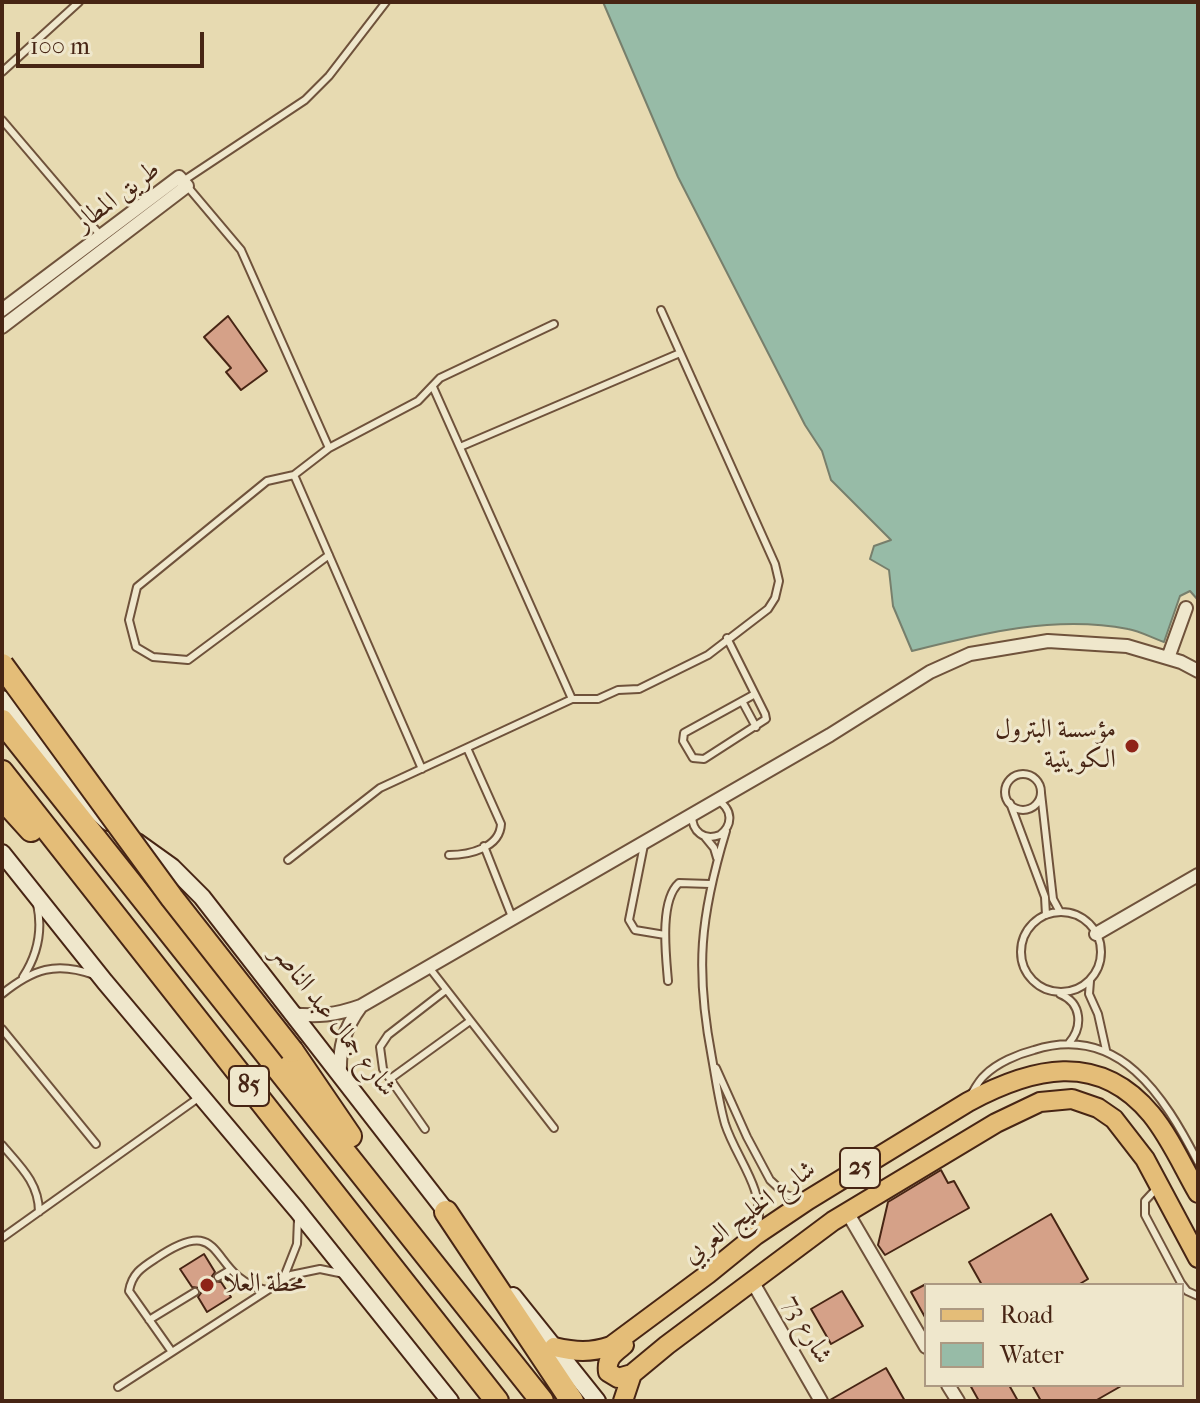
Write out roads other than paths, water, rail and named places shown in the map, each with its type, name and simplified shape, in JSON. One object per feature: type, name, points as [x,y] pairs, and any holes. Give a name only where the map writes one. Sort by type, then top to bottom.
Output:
[{"type":"highway","points":[[2,665],[172,898],[292,1051],[445,1276]]},
{"type":"highway","name":"85","points":[[2,721],[264,1047],[542,1401]]},
{"type":"highway","name":"85","points":[[2,772],[497,1401]]},
{"type":"highway","points":[[2,798],[51,853],[105,904]]},
{"type":"highway","points":[[446,1212],[572,1401]]},
{"type":"main road","name":"شارع جمال عبد الناصر","points":[[2,699],[88,804],[172,867],[192,887],[597,1401]]},
{"type":"main road","points":[[2,853],[105,982],[297,1210],[450,1401]]},
{"type":"main road","name":"شارع الخليج العربي","points":[[554,1347],[579,1353],[595,1352],[611,1346],[756,1235],[812,1197],[990,1090],[1039,1072],[1084,1073],[1108,1080],[1137,1100],[1151,1115],[1198,1193]]},
{"type":"main road","name":"25","points":[[632,1374],[840,1216],[996,1123],[1018,1111],[1052,1100],[1072,1099],[1098,1108],[1114,1119],[1145,1159],[1198,1258]]},
{"type":"main road","points":[[1145,1159],[1142,1151],[1150,1137],[1165,1138],[1170,1144]]},
{"type":"main road","points":[[812,1197],[810,1206],[819,1222],[840,1216]]},
{"type":"main road","points":[[632,1374],[618,1378],[612,1376],[607,1364],[611,1355],[689,1298],[708,1274]]},
{"type":"main road","points":[[623,1401],[632,1374]]},
{"type":"street","name":"طريق المطار","points":[[2,310],[179,177],[185,184],[2,327]]},
{"type":"street","points":[[1168,658],[1186,608]]},
{"type":"street","points":[[291,1014],[314,1017],[338,1014],[361,1006],[830,735],[930,672],[970,654],[1048,641],[1127,646],[1198,671]]},
{"type":"street","points":[[1096,934],[1198,875]]},
{"type":"street","points":[[340,1075],[339,1050],[346,1026],[361,1006]]},
{"type":"street","points":[[840,1216],[924,1344]]},
{"type":"street","name":"شارع 73","points":[[752,1281],[821,1401]]},
{"type":"lane","points":[[2,72],[79,2]]},
{"type":"lane","points":[[329,448],[241,250],[185,184],[305,100],[329,76],[386,2]]},
{"type":"lane","points":[[2,120],[102,237]]},
{"type":"lane","points":[[288,860],[380,788],[572,699],[598,699],[618,690],[639,689],[708,655],[768,609],[775,598],[779,581],[775,564],[661,310]]},
{"type":"lane","points":[[329,555],[188,660],[153,657],[136,647],[129,620],[137,587],[267,481],[294,475],[329,448],[418,401],[440,378],[554,324]]},
{"type":"lane","points":[[460,447],[680,353]]},
{"type":"lane","points":[[433,387],[572,699]]},
{"type":"lane","points":[[294,475],[422,769]]},
{"type":"lane","points":[[727,638],[755,694],[766,717],[756,727],[701,760],[693,758],[682,739],[686,731],[755,694]]},
{"type":"lane","points":[[742,701],[756,727]]},
{"type":"lane","points":[[449,855],[470,852],[498,838],[501,824],[467,748]]},
{"type":"lane","points":[[1046,915],[1045,897],[1005,790],[1012,778],[1018,775],[1031,776],[1040,787],[1053,899],[1060,912]]},
{"type":"lane","points":[[1010,803],[1028,809],[1041,793]]},
{"type":"lane","points":[[717,800],[728,809],[730,816],[710,884],[703,924],[701,967],[711,1056],[726,1125],[758,1196],[760,1216],[756,1235]]},
{"type":"lane","points":[[692,815],[694,828],[714,848],[717,859]]},
{"type":"lane","points":[[669,829],[685,828],[713,838],[726,831]]},
{"type":"lane","points":[[645,842],[629,920],[635,930],[665,935]]},
{"type":"lane","points":[[484,846],[512,917]]},
{"type":"lane","points":[[668,981],[665,935],[672,890],[679,883],[710,884]]},
{"type":"lane","points":[[2,994],[23,977],[35,955],[40,931],[35,895]]},
{"type":"lane","points":[[1069,1044],[1075,1037],[1078,1015],[1066,997],[1045,989],[1027,975],[1021,953],[1027,930],[1046,915],[1060,912],[1081,918],[1096,934],[1100,957],[1090,979],[1089,994],[1098,1014],[1106,1050]]},
{"type":"lane","points":[[428,966],[554,1128]]},
{"type":"lane","points":[[23,977],[59,968],[83,971],[105,982]]},
{"type":"lane","points":[[1057,992],[1069,991],[1090,979]]},
{"type":"lane","points":[[425,1129],[383,1069],[379,1054],[384,1040],[446,990]]},
{"type":"lane","points":[[390,1079],[470,1021]]},
{"type":"lane","points":[[2,1029],[96,1144]]},
{"type":"lane","points":[[963,1105],[985,1074],[1022,1053],[1053,1044],[1083,1044],[1106,1050],[1152,1089],[1198,1162]]},
{"type":"lane","points":[[711,1056],[741,1126],[775,1187],[786,1195],[812,1197]]},
{"type":"lane","points":[[2,1238],[202,1096]]},
{"type":"lane","points":[[2,1145],[32,1181],[39,1198],[39,1212]]},
{"type":"lane","points":[[1160,1186],[1145,1201],[1145,1215],[1181,1283]]},
{"type":"lane","points":[[758,1196],[775,1187]]},
{"type":"lane","points":[[282,1280],[297,1244],[297,1210]]},
{"type":"lane","points":[[172,1352],[129,1291],[131,1278],[138,1270],[179,1242],[199,1240],[213,1245],[230,1270],[246,1283],[266,1290]]},
{"type":"lane","points":[[118,1387],[300,1271],[320,1269],[350,1277]]},
{"type":"lane","points":[[218,1277],[230,1270]]},
{"type":"lane","points":[[149,1320],[195,1292]]},
{"type":"water","points":[[603,2],[1198,2],[1198,600],[1190,591],[1180,596],[1164,642],[1128,629],[1073,624],[992,632],[912,651],[893,606],[889,570],[870,559],[874,546],[891,540],[831,480],[822,451],[805,425],[678,177]]},
{"type":"place","name":"مؤسسة البترول الكويتية","points":[[1132,746]]},
{"type":"place","name":"محطة العلا","points":[[207,1285]]}]
